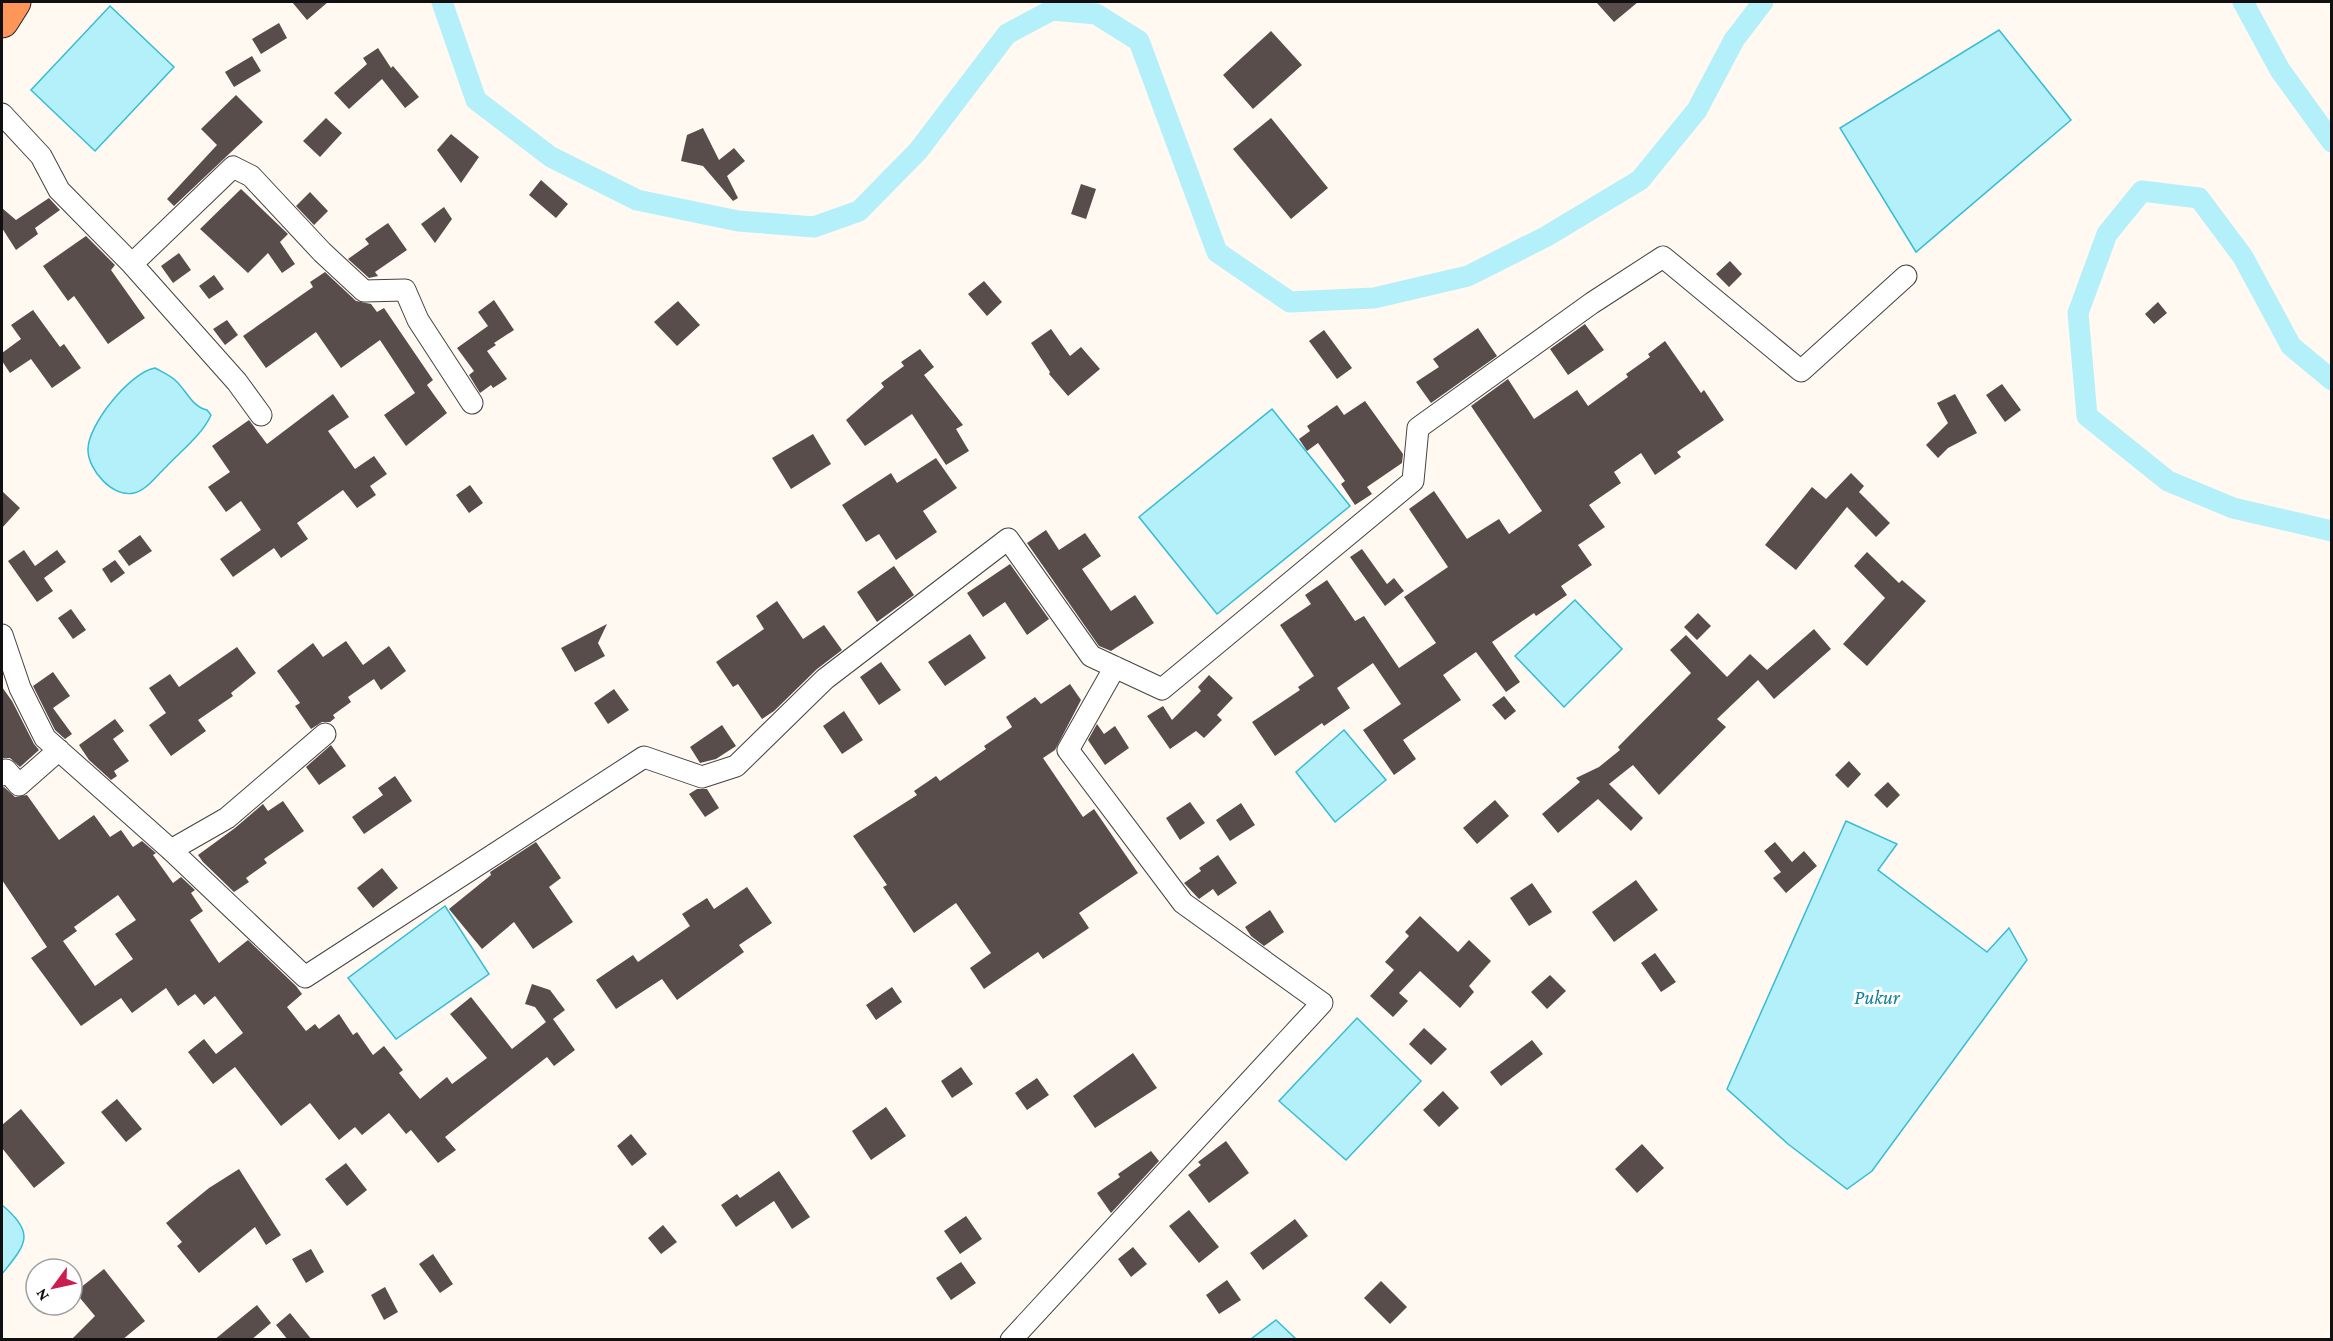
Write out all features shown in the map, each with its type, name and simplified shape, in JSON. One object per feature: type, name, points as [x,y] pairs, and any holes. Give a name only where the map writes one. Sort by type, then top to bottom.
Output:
[{"type":"highway","points":[[2,21],[14,2]]},
{"type":"street","points":[[2,114],[41,156],[59,190],[132,264],[237,382],[261,415]]},
{"type":"street","points":[[132,264],[233,167],[250,176],[322,252],[364,291],[405,290],[418,320],[472,403]]},
{"type":"street","points":[[2,635],[20,688],[45,738],[171,850],[305,977],[644,757],[702,777],[736,766],[825,679],[1008,539],[1091,656],[1162,689],[1413,481],[1418,428],[1592,303],[1663,257],[1801,371],[1906,276]]},
{"type":"street","points":[[1011,1340],[1322,1004],[1183,903],[1068,750],[1115,667]]},
{"type":"street","points":[[171,850],[227,818],[325,734]]},
{"type":"street","points":[[2,775],[6,770],[19,785],[60,750]]},
{"type":"water","points":[[110,6],[174,67],[95,151],[31,90]]},
{"type":"water","points":[[1999,30],[2071,120],[1916,252],[1840,128]]},
{"type":"water","points":[[155,368],[174,379],[193,402],[211,415],[197,436],[143,489],[134,493],[118,491],[103,481],[92,466],[88,450],[90,440],[102,415],[123,389],[134,379]]},
{"type":"water","points":[[1272,409],[1350,506],[1217,614],[1139,517]]},
{"type":"water","points":[[1575,600],[1622,649],[1564,707],[1515,656]]},
{"type":"water","points":[[1344,730],[1386,780],[1335,822],[1296,772]]},
{"type":"water","name":"Pukur","points":[[1846,821],[1897,844],[1878,870],[1987,952],[2009,928],[2027,960],[1872,1171],[1847,1189],[1788,1144],[1727,1089]]},
{"type":"water","points":[[445,906],[489,974],[396,1039],[348,978]]},
{"type":"water","points":[[1357,1018],[1421,1081],[1346,1160],[1279,1101]]},
{"type":"water","points":[[2,1205],[20,1224],[24,1240],[17,1255],[2,1274]]},
{"type":"water","points":[[1276,1320],[1296,1339],[1251,1339]]},
{"type":"building","points":[[292,2],[328,2],[307,20]]},
{"type":"building","points":[[1596,2],[1638,2],[1614,22]]},
{"type":"building","points":[[279,23],[287,38],[261,54],[252,39]]},
{"type":"building","points":[[1271,31],[1302,65],[1253,109],[1223,75]]},
{"type":"building","points":[[378,48],[391,68],[393,66],[419,97],[405,108],[382,79],[349,109],[334,93],[367,64],[363,58]]},
{"type":"building","points":[[252,56],[261,71],[234,87],[225,72]]},
{"type":"building","points":[[236,95],[263,122],[174,206],[167,199],[217,145],[201,129]]},
{"type":"building","points":[[326,118],[342,133],[320,157],[303,141]]},
{"type":"building","points":[[1271,118],[1328,188],[1291,219],[1233,149]]},
{"type":"building","points":[[703,128],[719,160],[734,148],[745,161],[727,176],[738,198],[733,201],[703,166],[681,161],[687,135]]},
{"type":"building","points":[[451,134],[479,157],[461,183],[437,150]]},
{"type":"building","points":[[541,180],[568,204],[556,218],[529,195]]},
{"type":"building","points":[[1081,184],[1096,189],[1086,219],[1071,214]]},
{"type":"building","points":[[241,189],[288,234],[280,242],[295,264],[282,273],[268,253],[248,273],[200,229]]},
{"type":"building","points":[[310,192],[328,211],[314,225],[296,206]]},
{"type":"building","points":[[49,198],[60,210],[35,228],[38,234],[16,250],[2,228],[2,208],[16,220]]},
{"type":"building","points":[[444,207],[452,219],[435,243],[421,224]]},
{"type":"building","points":[[388,223],[407,250],[375,272],[378,276],[369,278],[348,259],[369,244],[365,239]]},
{"type":"building","points":[[86,236],[115,265],[111,270],[145,318],[108,344],[74,296],[68,301],[43,266]]},
{"type":"building","points":[[179,253],[191,270],[173,283],[161,266]]},
{"type":"building","points":[[1730,261],[1742,274],[1729,287],[1716,274]]},
{"type":"building","points":[[325,272],[356,301],[371,304],[377,312],[384,308],[433,380],[427,385],[447,413],[406,446],[384,415],[415,393],[380,340],[341,368],[316,332],[266,368],[243,336],[313,287],[310,282]]},
{"type":"building","points":[[214,275],[224,289],[209,299],[199,286]]},
{"type":"building","points":[[984,281],[1002,302],[987,316],[968,294]]},
{"type":"building","points":[[494,300],[514,330],[494,343],[496,345],[487,351],[507,379],[493,388],[491,385],[480,393],[469,375],[474,371],[457,348],[488,326],[478,312]]},
{"type":"building","points":[[678,301],[700,325],[677,346],[654,322]]},
{"type":"building","points":[[2158,302],[2167,313],[2154,324],[2145,314]]},
{"type":"building","points":[[33,310],[60,347],[64,344],[81,368],[52,388],[31,359],[10,373],[2,361],[2,353],[21,339],[11,325]]},
{"type":"building","points":[[227,320],[238,335],[225,345],[213,329]]},
{"type":"building","points":[[1585,324],[1604,350],[1568,375],[1550,349]]},
{"type":"building","points":[[1478,328],[1497,356],[1431,403],[1416,382],[1439,367],[1433,359]]},
{"type":"building","points":[[1051,329],[1070,356],[1081,347],[1100,369],[1068,396],[1049,374],[1050,372],[1031,343]]},
{"type":"building","points":[[1324,330],[1352,368],[1337,379],[1309,341]]},
{"type":"building","points":[[1665,341],[1701,393],[1704,390],[1724,420],[1677,452],[1681,457],[1655,475],[1641,453],[1614,472],[1621,483],[1589,505],[1605,527],[1578,545],[1592,565],[1561,586],[1567,595],[1536,616],[1534,613],[1492,642],[1520,682],[1506,692],[1476,652],[1443,675],[1461,700],[1403,740],[1416,759],[1394,775],[1363,730],[1401,704],[1373,663],[1337,688],[1350,708],[1324,726],[1322,723],[1275,756],[1252,722],[1300,690],[1298,687],[1314,676],[1280,625],[1311,604],[1305,595],[1327,580],[1355,621],[1364,616],[1399,668],[1436,643],[1404,597],[1448,567],[1409,509],[1434,491],[1467,539],[1499,519],[1509,534],[1542,511],[1471,406],[1508,379],[1534,419],[1577,390],[1588,406],[1628,377],[1626,374],[1650,357],[1648,354]]},
{"type":"building","points":[[920,349],[934,367],[924,375],[963,425],[956,429],[969,451],[946,465],[912,414],[865,446],[846,420],[884,387],[881,383],[904,366],[901,362]]},
{"type":"building","points":[[2002,384],[2021,410],[2005,422],[1986,395]]},
{"type":"building","points":[[333,394],[349,417],[328,431],[355,469],[374,456],[387,474],[370,486],[376,495],[357,508],[343,490],[297,523],[308,539],[281,558],[274,548],[233,577],[220,559],[261,530],[241,501],[226,512],[208,487],[230,472],[212,446],[249,420],[267,444]]},
{"type":"building","points":[[1955,394],[1977,433],[1948,448],[1938,458],[1926,445],[1948,423],[1937,403]]},
{"type":"building","points":[[1365,401],[1403,454],[1402,463],[1367,487],[1372,494],[1355,505],[1341,484],[1345,481],[1318,443],[1307,451],[1299,439],[1310,431],[1307,426],[1337,405],[1344,415]]},
{"type":"building","points":[[813,434],[831,464],[791,489],[772,458]]},
{"type":"building","points":[[936,458],[957,488],[923,511],[937,532],[896,560],[879,534],[866,542],[842,505],[891,473],[897,483]]},
{"type":"building","points":[[1851,473],[1864,486],[1859,492],[1890,523],[1876,537],[1847,507],[1796,570],[1765,545],[1812,487],[1826,499]]},
{"type":"building","points":[[470,485],[483,503],[469,513],[456,495]]},
{"type":"building","points":[[2,491],[20,508],[2,528]]},
{"type":"building","points":[[1046,530],[1059,550],[1085,533],[1101,556],[1082,569],[1111,611],[1135,595],[1154,623],[1111,651],[1099,646],[1027,543]]},
{"type":"building","points":[[140,535],[152,551],[129,566],[118,551]]},
{"type":"building","points":[[1362,549],[1387,584],[1394,578],[1404,591],[1385,606],[1350,557]]},
{"type":"building","points":[[24,550],[35,566],[57,550],[66,562],[44,578],[53,591],[37,602],[8,561]]},
{"type":"building","points":[[1867,552],[1899,583],[1902,580],[1926,601],[1867,666],[1843,644],[1885,598],[1854,566]]},
{"type":"building","points":[[115,560],[125,573],[111,583],[102,569]]},
{"type":"building","points":[[1010,564],[1049,619],[1027,635],[1005,602],[983,617],[967,593]]},
{"type":"building","points":[[894,566],[914,595],[877,622],[857,592]]},
{"type":"building","points":[[777,601],[803,639],[824,625],[842,650],[817,669],[774,711],[762,719],[738,684],[733,687],[716,662],[764,629],[756,616]]},
{"type":"building","points":[[71,609],[86,630],[73,639],[58,618]]},
{"type":"building","points":[[1698,613],[1711,626],[1697,640],[1684,627]]},
{"type":"building","points":[[607,624],[598,643],[605,656],[575,672],[561,648]]},
{"type":"building","points":[[1814,629],[1831,649],[1774,699],[1758,680],[1717,719],[1726,727],[1659,795],[1633,765],[1609,784],[1643,818],[1631,831],[1598,799],[1558,833],[1542,814],[1580,782],[1576,778],[1599,767],[1620,750],[1618,747],[1691,673],[1670,650],[1686,635],[1727,677],[1750,654],[1767,670]]},
{"type":"building","points":[[970,634],[986,658],[945,686],[928,662]]},
{"type":"building","points":[[346,641],[363,665],[389,646],[406,671],[381,690],[374,679],[348,697],[351,702],[333,715],[335,718],[330,722],[322,722],[311,729],[295,706],[300,703],[277,671],[313,643],[323,657]]},
{"type":"building","points":[[237,647],[256,673],[231,693],[233,696],[198,720],[206,731],[171,756],[149,725],[166,713],[149,688],[170,674],[179,687]]},
{"type":"building","points":[[881,662],[901,690],[879,705],[860,677]]},
{"type":"building","points":[[53,672],[70,696],[53,708],[72,734],[65,739],[55,730],[33,686]]},
{"type":"building","points":[[1209,675],[1233,698],[1217,715],[1222,720],[1204,738],[1196,731],[1170,749],[1147,716],[1163,706],[1172,720],[1201,691],[1198,687]]},
{"type":"building","points":[[1070,684],[1081,700],[1055,750],[1043,758],[1083,817],[1094,809],[1138,873],[1079,913],[1089,928],[1043,959],[1038,952],[984,989],[970,968],[991,953],[956,903],[914,933],[883,887],[887,885],[853,836],[917,795],[914,791],[936,776],[940,781],[986,749],[984,746],[1012,727],[1006,717],[1035,697],[1041,704]]},
{"type":"building","points":[[2,687],[39,750],[20,767],[10,758],[2,758]]},
{"type":"building","points":[[614,689],[629,710],[608,724],[594,703]]},
{"type":"building","points":[[1504,696],[1516,711],[1505,720],[1492,705]]},
{"type":"building","points":[[844,711],[863,740],[842,754],[823,726]]},
{"type":"building","points":[[115,719],[124,731],[113,739],[129,761],[114,771],[117,776],[111,780],[89,760],[79,745]]},
{"type":"building","points":[[1097,724],[1104,734],[1115,726],[1129,748],[1105,765],[1088,740]]},
{"type":"building","points":[[722,725],[736,746],[716,759],[700,763],[690,747]]},
{"type":"building","points":[[331,745],[346,766],[319,785],[306,767]]},
{"type":"building","points":[[1849,761],[1861,774],[1848,788],[1835,775]]},
{"type":"building","points":[[395,776],[412,801],[364,834],[352,817],[383,795],[378,788]]},
{"type":"building","points":[[1888,782],[1900,795],[1887,808],[1874,795]]},
{"type":"building","points":[[4,787],[15,797],[27,795],[59,840],[94,815],[110,837],[121,830],[133,847],[142,841],[156,853],[153,855],[173,883],[181,877],[195,890],[191,893],[203,911],[190,920],[219,963],[248,940],[302,994],[287,1007],[306,1031],[315,1024],[319,1029],[339,1014],[353,1035],[357,1032],[373,1055],[384,1046],[403,1070],[399,1073],[420,1099],[447,1077],[452,1084],[487,1058],[450,1014],[471,997],[512,1049],[546,1022],[535,1007],[525,1004],[532,984],[550,990],[565,1010],[553,1019],[575,1050],[554,1066],[547,1057],[445,1137],[456,1150],[438,1163],[411,1130],[406,1134],[389,1113],[362,1135],[355,1127],[339,1140],[310,1103],[281,1126],[235,1067],[213,1084],[188,1052],[204,1039],[216,1054],[243,1033],[215,996],[204,1005],[195,994],[178,1006],[166,988],[132,1013],[121,998],[81,1026],[31,958],[47,947],[2,880],[2,788]],"holes":[[[118,895],[136,920],[115,934],[133,959],[95,986],[63,941],[77,931],[74,927]]]},
{"type":"building","points":[[697,789],[707,789],[719,808],[705,817],[689,794]]},
{"type":"building","points":[[1495,800],[1509,816],[1477,844],[1463,828]]},
{"type":"building","points":[[283,801],[304,831],[264,859],[267,863],[246,878],[249,882],[234,892],[198,855],[263,804],[268,811]]},
{"type":"building","points":[[1190,802],[1205,823],[1180,840],[1166,818]]},
{"type":"building","points":[[1241,803],[1255,825],[1230,841],[1216,820]]},
{"type":"building","points":[[536,842],[561,878],[549,887],[573,922],[533,949],[514,922],[482,949],[449,909],[491,875],[490,872]]},
{"type":"building","points":[[1775,842],[1792,862],[1804,851],[1817,866],[1786,893],[1773,878],[1781,872],[1764,851]]},
{"type":"building","points":[[1218,855],[1237,883],[1218,896],[1213,889],[1199,899],[1184,883],[1201,871],[1199,868]]},
{"type":"building","points":[[382,868],[398,888],[373,908],[357,888]]},
{"type":"building","points":[[1636,880],[1658,910],[1614,942],[1592,912]]},
{"type":"building","points":[[1532,883],[1552,912],[1529,926],[1510,898]]},
{"type":"building","points":[[747,887],[772,923],[739,945],[744,952],[677,1000],[662,979],[616,1009],[596,980],[633,955],[638,962],[690,926],[682,914],[707,898],[714,909]]},
{"type":"building","points":[[1270,910],[1284,932],[1264,946],[1251,936],[1245,927]]},
{"type":"building","points":[[1420,916],[1458,952],[1469,940],[1491,961],[1469,986],[1474,992],[1460,1008],[1420,971],[1399,993],[1408,1001],[1393,1017],[1370,996],[1394,970],[1385,962],[1409,936],[1405,932]]},
{"type":"building","points":[[1655,953],[1676,982],[1661,992],[1641,963]]},
{"type":"building","points":[[1550,975],[1566,991],[1547,1009],[1531,992]]},
{"type":"building","points":[[892,987],[902,1002],[876,1020],[866,1005]]},
{"type":"building","points":[[1424,1028],[1447,1049],[1431,1065],[1409,1044]]},
{"type":"building","points":[[1532,1040],[1543,1054],[1501,1086],[1490,1072]]},
{"type":"building","points":[[1133,1053],[1157,1088],[1095,1128],[1073,1096]]},
{"type":"building","points":[[961,1067],[973,1084],[952,1098],[941,1081]]},
{"type":"building","points":[[1037,1078],[1049,1095],[1027,1110],[1015,1093]]},
{"type":"building","points":[[1443,1091],[1459,1108],[1439,1127],[1423,1110]]},
{"type":"building","points":[[117,1099],[142,1129],[126,1142],[101,1112]]},
{"type":"building","points":[[886,1107],[906,1136],[871,1160],[852,1131]]},
{"type":"building","points":[[21,1109],[65,1163],[34,1188],[2,1148],[2,1125]]},
{"type":"building","points":[[631,1134],[647,1154],[632,1166],[617,1146]]},
{"type":"building","points":[[1226,1141],[1249,1173],[1209,1203],[1188,1175],[1201,1165],[1198,1162]]},
{"type":"building","points":[[1642,1144],[1664,1168],[1637,1193],[1615,1169]]},
{"type":"building","points":[[1151,1151],[1159,1161],[1111,1213],[1097,1193],[1120,1177],[1118,1174]]},
{"type":"building","points":[[346,1163],[367,1190],[347,1206],[325,1179]]},
{"type":"building","points":[[239,1169],[281,1235],[266,1245],[255,1227],[199,1273],[177,1246],[182,1242],[166,1223],[209,1188]]},
{"type":"building","points":[[779,1171],[810,1217],[792,1229],[774,1201],[736,1227],[721,1205],[737,1194],[740,1198]]},
{"type":"building","points":[[1189,1210],[1219,1247],[1199,1263],[1169,1226]]},
{"type":"building","points":[[966,1216],[982,1239],[960,1254],[944,1231]]},
{"type":"building","points":[[1295,1219],[1308,1236],[1263,1270],[1250,1253]]},
{"type":"building","points":[[663,1225],[677,1242],[661,1254],[648,1238]]},
{"type":"building","points":[[1133,1247],[1147,1264],[1131,1277],[1118,1259]]},
{"type":"building","points":[[311,1249],[324,1272],[306,1283],[292,1259]]},
{"type":"building","points":[[433,1254],[453,1284],[440,1293],[419,1264]]},
{"type":"building","points":[[961,1262],[976,1283],[951,1300],[936,1278]]},
{"type":"building","points":[[104,1269],[145,1321],[122,1340],[71,1340],[95,1316],[84,1303],[84,1285]]},
{"type":"building","points":[[1227,1280],[1241,1300],[1219,1314],[1206,1295]]},
{"type":"building","points":[[1381,1281],[1407,1307],[1390,1324],[1364,1298]]},
{"type":"building","points":[[385,1287],[398,1312],[384,1320],[371,1295]]},
{"type":"building","points":[[257,1305],[271,1323],[251,1340],[214,1340]]},
{"type":"building","points":[[290,1313],[312,1340],[288,1340],[276,1325]]},
{"type":"waterway","points":[[442,2],[476,100],[551,157],[637,200],[738,221],[814,227],[859,211],[918,151],[1007,34],[1052,10],[1096,14],[1139,41],[1217,252],[1290,302],[1374,298],[1468,276],[1547,236],[1640,180],[1697,110],[1734,40],[1763,2]]},
{"type":"waterway","points":[[2243,2],[2280,70],[2332,142]]},
{"type":"waterway","points":[[2332,380],[2291,346],[2243,257],[2199,198],[2142,191],[2107,234],[2078,313],[2087,416],[2168,481],[2233,508],[2332,531]]}]
